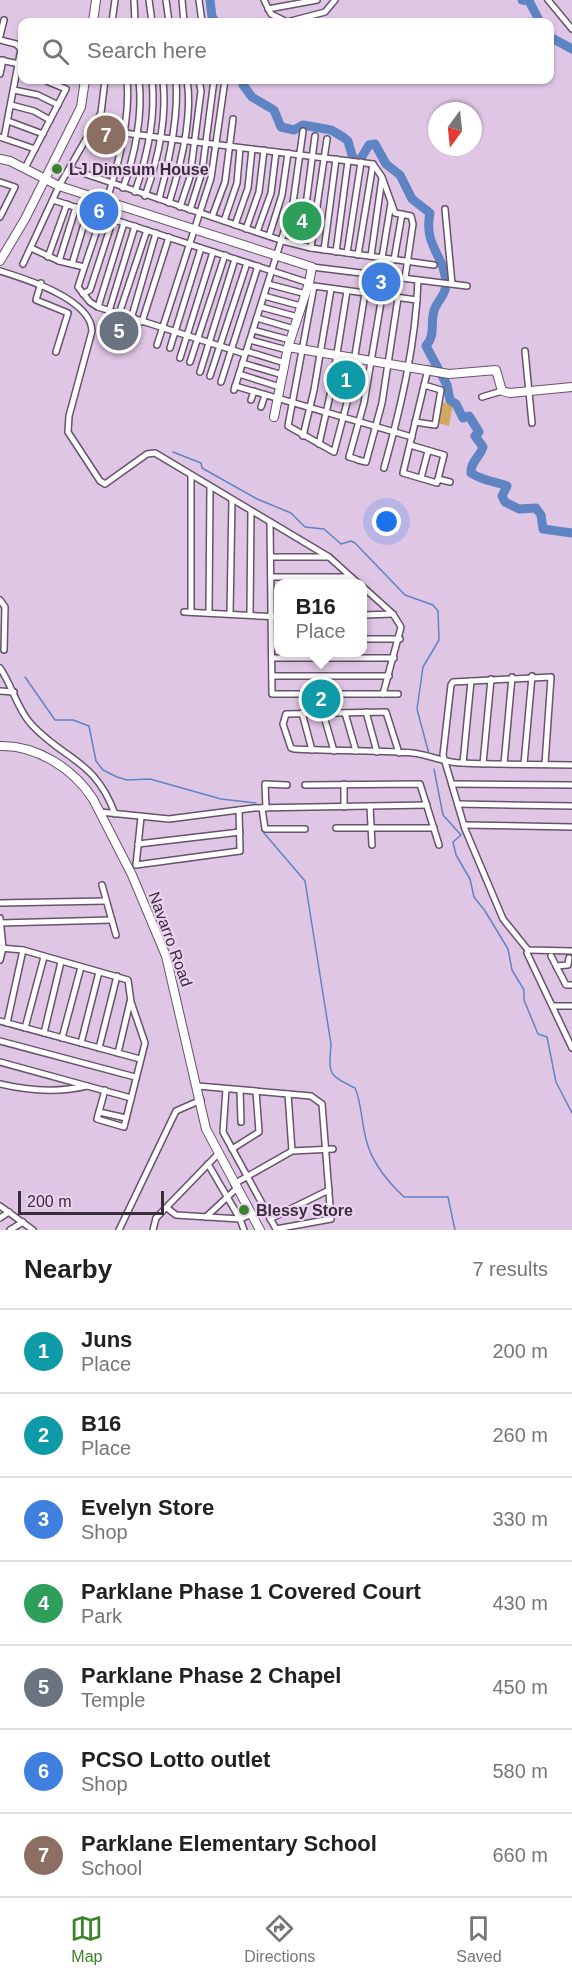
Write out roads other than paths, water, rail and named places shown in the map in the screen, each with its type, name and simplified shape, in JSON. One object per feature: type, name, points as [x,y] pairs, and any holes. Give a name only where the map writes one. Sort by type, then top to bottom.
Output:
[{"type":"street","points":[[94,18],[96,0]]},
{"type":"street","points":[[113,18],[115,0]]},
{"type":"street","points":[[134,0],[135,18]]},
{"type":"street","points":[[149,0],[151,18]]},
{"type":"street","points":[[166,0],[168,18]]},
{"type":"street","points":[[182,0],[184,18]]},
{"type":"street","points":[[199,0],[201,18]]},
{"type":"street","points":[[264,0],[275,18]]},
{"type":"street","points":[[268,9],[317,0]]},
{"type":"street","points":[[302,18],[325,12],[335,0]]},
{"type":"street","points":[[548,0],[572,29]]},
{"type":"street","points":[[4,20],[0,38],[18,46]]},
{"type":"street","points":[[0,74],[1,60],[18,64]]},
{"type":"street","points":[[18,78],[2,137],[34,149]]},
{"type":"street","points":[[25,168],[66,89],[54,84]]},
{"type":"street","points":[[0,261],[25,219],[81,107],[84,84]]},
{"type":"street","points":[[22,264],[59,186],[100,113],[104,84]]},
{"type":"street","points":[[127,84],[124,133],[111,184],[78,287],[98,307],[219,347],[285,363]]},
{"type":"street","points":[[123,188],[133,159],[140,84]]},
{"type":"street","points":[[135,192],[145,163],[152,84]]},
{"type":"street","points":[[145,196],[156,166],[163,84]]},
{"type":"street","points":[[159,199],[167,169],[176,84]]},
{"type":"street","points":[[169,203],[179,171],[189,95],[188,84]]},
{"type":"street","points":[[180,207],[190,177],[201,91],[200,84]]},
{"type":"street","points":[[190,210],[200,180],[213,84]]},
{"type":"street","points":[[157,345],[201,214],[217,144],[224,84]]},
{"type":"street","points":[[14,90],[38,95],[58,105]]},
{"type":"street","points":[[11,105],[34,111],[50,120]]},
{"type":"street","points":[[212,217],[225,182],[233,119]]},
{"type":"street","points":[[8,121],[43,134]]},
{"type":"street","points":[[303,131],[293,203],[283,241],[275,257],[234,388],[412,436]]},
{"type":"street","points":[[124,133],[373,164],[382,177],[383,188],[371,256]]},
{"type":"street","points":[[306,205],[315,136]]},
{"type":"street","points":[[311,248],[327,139]]},
{"type":"street","points":[[224,221],[237,183],[240,148]]},
{"type":"street","points":[[235,225],[248,188],[252,149]]},
{"type":"street","points":[[246,229],[259,192],[264,150]]},
{"type":"street","points":[[257,232],[271,193],[276,152]]},
{"type":"street","points":[[269,236],[282,195],[288,153]]},
{"type":"street","points":[[0,159],[25,168],[59,186],[275,257],[312,267],[467,286]]},
{"type":"street","points":[[324,250],[336,159]]},
{"type":"street","points":[[336,252],[348,161]]},
{"type":"street","points":[[347,253],[361,162]]},
{"type":"street","points":[[358,255],[373,164]]},
{"type":"street","points":[[70,169],[283,241],[336,252],[434,265]]},
{"type":"street","points":[[0,182],[15,187],[0,217]]},
{"type":"street","points":[[383,188],[392,200],[395,213],[411,216],[413,224],[405,278]]},
{"type":"street","points":[[53,200],[309,283]]},
{"type":"street","points":[[382,258],[392,200]]},
{"type":"street","points":[[293,203],[317,206]]},
{"type":"street","points":[[48,257],[67,204]]},
{"type":"street","points":[[59,261],[76,207]]},
{"type":"street","points":[[445,209],[452,284]]},
{"type":"street","points":[[72,264],[88,211]]},
{"type":"street","points":[[394,260],[402,214]]},
{"type":"street","points":[[83,294],[90,290],[113,219]]},
{"type":"street","points":[[98,307],[124,223]]},
{"type":"street","points":[[109,311],[135,226]]},
{"type":"street","points":[[119,314],[147,230]]},
{"type":"street","points":[[131,318],[156,233]]},
{"type":"street","points":[[142,322],[169,237]]},
{"type":"street","points":[[31,248],[59,261],[84,267]]},
{"type":"street","points":[[170,348],[201,248]]},
{"type":"street","points":[[180,358],[213,252]]},
{"type":"street","points":[[190,362],[225,255]]},
{"type":"street","points":[[200,372],[235,259]]},
{"type":"street","points":[[210,376],[247,263]]},
{"type":"street","points":[[221,382],[258,266]]},
{"type":"street","points":[[274,417],[289,346],[312,267]]},
{"type":"street","points":[[0,271],[41,283],[80,310],[92,323],[92,331],[69,416],[68,432],[100,481],[105,484],[147,454],[155,453],[329,557],[353,579]]},
{"type":"street","points":[[384,468],[394,432],[407,364],[418,280]]},
{"type":"street","points":[[41,283],[36,300],[68,313],[56,352]]},
{"type":"street","points":[[267,284],[306,294]]},
{"type":"street","points":[[364,293],[343,417],[334,452],[288,426],[314,286],[417,300]]},
{"type":"street","points":[[303,436],[332,289]]},
{"type":"street","points":[[319,444],[347,291]]},
{"type":"street","points":[[264,296],[302,306]]},
{"type":"street","points":[[382,296],[360,422],[349,457],[366,462],[389,362],[398,298]]},
{"type":"street","points":[[261,307],[298,317]]},
{"type":"street","points":[[257,318],[294,328]]},
{"type":"street","points":[[253,330],[289,346]]},
{"type":"street","points":[[250,340],[407,364],[449,374],[496,370],[502,391]]},
{"type":"street","points":[[525,351],[532,423]]},
{"type":"street","points":[[242,363],[283,375]]},
{"type":"street","points":[[410,445],[444,455],[437,483],[403,472],[424,385],[431,370]]},
{"type":"street","points":[[239,374],[280,387]]},
{"type":"street","points":[[415,422],[435,424],[441,390],[424,385]]},
{"type":"street","points":[[482,397],[502,391],[529,392],[572,387]]},
{"type":"street","points":[[251,400],[254,392]]},
{"type":"street","points":[[261,407],[265,395]]},
{"type":"street","points":[[421,478],[428,450]]},
{"type":"street","points":[[191,475],[191,612]]},
{"type":"street","points":[[438,479],[450,482]]},
{"type":"street","points":[[209,613],[210,486]]},
{"type":"street","points":[[230,613],[232,500]]},
{"type":"street","points":[[250,615],[251,512]]},
{"type":"street","points":[[270,522],[272,694],[398,694]]},
{"type":"street","points":[[271,557],[329,557]]},
{"type":"street","points":[[271,577],[351,577]]},
{"type":"street","points":[[367,590],[393,614],[402,627],[383,694]]},
{"type":"street","points":[[367,594],[371,594]]},
{"type":"street","points":[[0,600],[4,602],[4,650]]},
{"type":"street","points":[[184,612],[271,617]]},
{"type":"street","points":[[367,615],[393,614]]},
{"type":"street","points":[[367,639],[400,639]]},
{"type":"street","points":[[272,658],[394,658]]},
{"type":"street","points":[[0,668],[25,718],[75,757],[94,776],[115,814]]},
{"type":"street","points":[[272,676],[389,675]]},
{"type":"street","points":[[545,764],[552,680],[548,675],[453,682],[445,760],[464,825],[504,919],[528,950],[572,951]]},
{"type":"street","points":[[524,764],[532,676]]},
{"type":"street","points":[[504,764],[512,677]]},
{"type":"street","points":[[483,764],[491,679]]},
{"type":"street","points":[[463,764],[471,681]]},
{"type":"street","points":[[0,691],[14,692]]},
{"type":"street","points":[[366,712],[377,752]]},
{"type":"street","points":[[399,753],[386,712],[286,714],[283,724],[291,748],[399,753],[463,764],[572,765]]},
{"type":"street","points":[[302,713],[312,750]]},
{"type":"street","points":[[323,713],[334,751]]},
{"type":"street","points":[[345,713],[356,751]]},
{"type":"street","name":"Navarro Road","points":[[0,746],[27,747],[58,765],[86,788],[99,812],[132,875],[166,957],[198,1086],[206,1129],[260,1230]]},
{"type":"street","points":[[287,785],[265,784],[265,829],[305,829]]},
{"type":"street","points":[[344,784],[344,807]]},
{"type":"street","points":[[306,785],[420,784],[439,845]]},
{"type":"street","points":[[452,784],[572,785]]},
{"type":"street","points":[[458,804],[572,806]]},
{"type":"street","points":[[370,806],[372,845]]},
{"type":"street","points":[[99,812],[141,818],[175,818],[264,808],[427,806]]},
{"type":"street","points":[[141,818],[136,865],[240,851],[239,810]]},
{"type":"street","points":[[464,825],[572,827]]},
{"type":"street","points":[[336,828],[434,828]]},
{"type":"street","points":[[138,844],[240,832]]},
{"type":"street","points":[[102,885],[116,935]]},
{"type":"street","points":[[0,903],[106,901]]},
{"type":"street","points":[[0,960],[0,921],[112,920]]},
{"type":"street","points":[[1,948],[23,950],[128,980],[130,1002],[145,1043],[126,1118],[99,1112],[105,1090]]},
{"type":"street","points":[[7,1023],[23,950]]},
{"type":"street","points":[[527,953],[572,1048]]},
{"type":"street","points":[[551,956],[566,985],[572,985]]},
{"type":"street","points":[[25,1028],[44,957]]},
{"type":"street","points":[[556,966],[568,965],[568,958]]},
{"type":"street","points":[[44,1033],[61,962]]},
{"type":"street","points":[[62,1038],[81,967]]},
{"type":"street","points":[[81,1043],[99,972]]},
{"type":"street","points":[[99,1048],[117,976]]},
{"type":"street","points":[[118,1053],[130,1002]]},
{"type":"street","points":[[553,1006],[572,1006]]},
{"type":"street","points":[[0,1021],[140,1059]]},
{"type":"street","points":[[0,1041],[135,1077]]},
{"type":"street","points":[[0,1062],[131,1098]]},
{"type":"street","points":[[0,1084],[26,1090],[69,1090],[88,1086]]},
{"type":"street","points":[[198,1086],[311,1096],[322,1104],[329,1149],[331,1219],[276,1229],[223,1132],[226,1089]]},
{"type":"street","points":[[240,1090],[241,1122]]},
{"type":"street","points":[[232,1149],[259,1132],[256,1091]]},
{"type":"street","points":[[288,1094],[292,1151]]},
{"type":"street","points":[[119,1230],[176,1112],[201,1100]]},
{"type":"street","points":[[206,1216],[247,1177],[292,1151],[329,1149]]},
{"type":"street","points":[[153,1230],[156,1218],[218,1154]]},
{"type":"street","points":[[208,1164],[244,1230]]},
{"type":"street","points":[[270,1219],[329,1190]]},
{"type":"street","points":[[0,1206],[33,1230]]},
{"type":"street","points":[[167,1208],[176,1215],[240,1219],[252,1214]]},
{"type":"street","points":[[0,1218],[9,1212]]},
{"type":"street","points":[[10,1230],[22,1222]]},
{"type":"waterway","points":[[210,0],[213,18]]},
{"type":"waterway","points":[[522,0],[529,1],[538,18]]},
{"type":"waterway","points":[[554,39],[572,49]]},
{"type":"waterway","points":[[244,84],[252,97],[274,110],[281,127],[294,130],[303,125],[331,130],[348,141],[353,159],[360,160],[369,145],[375,144],[386,164],[400,175],[412,199],[430,213],[430,235],[443,266],[446,285],[434,311],[432,333],[426,346],[447,385],[450,400],[456,404],[463,418],[469,416],[479,432],[475,436],[483,447],[472,466],[471,473],[507,486],[502,496],[505,502],[519,509],[536,508],[541,515],[543,529],[572,533]]},
{"type":"waterway","points":[[173,452],[201,463],[202,468],[257,499],[291,513],[305,527],[324,529],[341,544],[351,541],[355,543],[405,595],[433,605],[438,611],[439,640],[423,667],[417,709],[429,754]]},
{"type":"waterway","points":[[25,677],[55,720],[73,720],[89,726],[96,761],[103,770],[127,780],[150,779],[221,799],[256,803]]},
{"type":"waterway","points":[[434,769],[443,815],[461,835],[453,842],[456,855],[470,879],[474,897],[508,949],[512,970],[524,990],[524,1000],[538,1034],[547,1037],[556,1082],[572,1113]]},
{"type":"waterway","points":[[264,833],[305,881],[331,1044],[330,1068],[339,1080],[355,1088],[368,1147],[386,1178],[404,1197],[448,1197],[455,1230]]},
{"type":"place","name":"Parklane Elementary School","points":[[106,135]]},
{"type":"place","name":"LJ Dimsum House","points":[[57,169]]},
{"type":"place","name":"PCSO Lotto outlet","points":[[99,211]]},
{"type":"place","name":"Parklane Phase 1 Covered Court","points":[[302,221]]},
{"type":"place","name":"Evelyn Store","points":[[381,282]]},
{"type":"place","name":"Parklane Phase 2 Chapel","points":[[119,331]]},
{"type":"place","name":"Juns","points":[[346,380]]},
{"type":"place","name":"B16","points":[[321,699]]},
{"type":"place","name":"Blessy Store","points":[[244,1210]]}]
